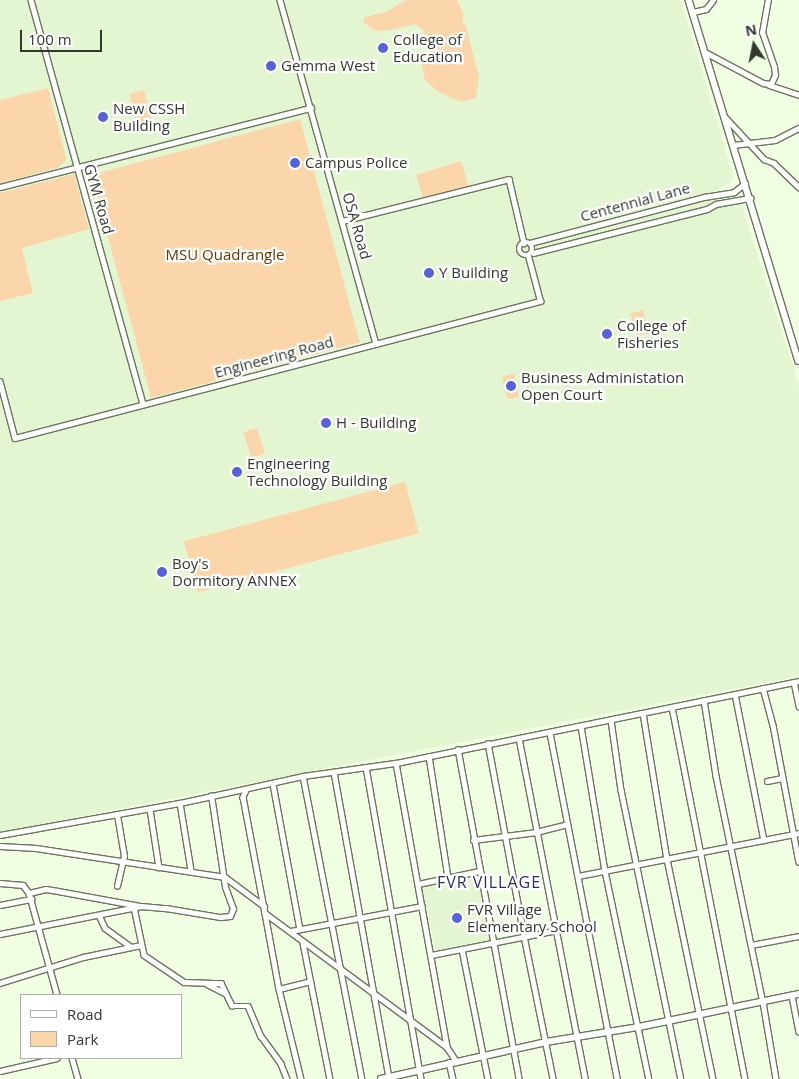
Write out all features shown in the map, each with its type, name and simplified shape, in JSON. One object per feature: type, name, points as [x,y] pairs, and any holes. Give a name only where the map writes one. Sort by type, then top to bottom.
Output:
[{"type":"street","name":"GYM Road","points":[[31,0],[143,404]]},
{"type":"street","name":"OSA Road","points":[[280,0],[376,344]]},
{"type":"street","points":[[689,0],[799,361]]},
{"type":"street","points":[[693,12],[706,10],[713,0]]},
{"type":"street","points":[[768,0],[762,33],[775,75],[769,85]]},
{"type":"street","points":[[705,52],[769,85],[799,95]]},
{"type":"street","points":[[0,187],[310,108]]},
{"type":"street","points":[[726,118],[748,145],[764,159],[774,163],[799,187]]},
{"type":"street","points":[[733,144],[748,145],[775,140],[799,128]]},
{"type":"street","points":[[342,221],[509,179],[527,243],[533,246],[530,254],[520,253],[520,246],[527,243]]},
{"type":"street","name":"Centennial Lane","points":[[527,243],[670,206],[734,192],[746,183]]},
{"type":"street","points":[[734,192],[736,199]]},
{"type":"street","points":[[722,195],[724,202]]},
{"type":"street","points":[[704,198],[707,209]]},
{"type":"street","name":"Centennial Lane","points":[[530,254],[707,209],[724,202],[750,198]]},
{"type":"street","points":[[670,206],[674,217]]},
{"type":"street","points":[[623,218],[625,229]]},
{"type":"street","points":[[579,230],[582,240]]},
{"type":"street","name":"Engineering Road","points":[[0,381],[15,438],[540,301],[530,254]]},
{"type":"street","points":[[0,835],[150,809],[246,790],[303,776],[396,763],[797,681],[799,706]]},
{"type":"street","points":[[763,688],[796,833],[799,862]]},
{"type":"street","points":[[735,694],[764,840]]},
{"type":"street","points":[[704,700],[763,1002],[776,1079]]},
{"type":"street","points":[[672,707],[730,1008],[746,1079]]},
{"type":"street","points":[[644,713],[667,858],[713,1079]]},
{"type":"street","points":[[611,720],[621,790],[638,864],[681,1079]]},
{"type":"street","points":[[581,726],[605,871],[639,1027],[648,1079]]},
{"type":"street","points":[[550,733],[617,1079]]},
{"type":"street","points":[[519,738],[585,1079]]},
{"type":"street","points":[[488,744],[553,1079]]},
{"type":"street","points":[[458,750],[479,871],[495,941],[515,1048],[519,1079]]},
{"type":"street","points":[[429,756],[448,877]]},
{"type":"street","points":[[396,763],[447,1047],[452,1062],[453,1079]]},
{"type":"street","points":[[366,767],[376,832],[393,911],[421,1079]]},
{"type":"street","points":[[334,772],[389,1077]]},
{"type":"street","points":[[303,776],[338,966],[362,1079]]},
{"type":"street","points":[[767,781],[782,778]]},
{"type":"street","points":[[273,784],[300,929]]},
{"type":"street","points":[[243,797],[246,790]]},
{"type":"street","points":[[237,791],[243,797],[280,989],[301,1079]]},
{"type":"street","points":[[29,893],[46,889],[58,890],[141,906],[229,917],[232,914],[232,909],[226,892],[211,796]]},
{"type":"street","points":[[180,803],[191,870]]},
{"type":"street","points":[[150,809],[159,867]]},
{"type":"street","points":[[116,886],[124,851],[117,815]]},
{"type":"street","points":[[474,840],[536,832],[567,824]]},
{"type":"street","points":[[578,876],[796,833]]},
{"type":"street","points":[[0,846],[36,848],[159,867],[191,870],[225,877],[264,906]]},
{"type":"street","points":[[418,884],[479,871]]},
{"type":"street","points":[[0,883],[23,885],[32,898],[57,994]]},
{"type":"street","points":[[0,905],[32,898]]},
{"type":"street","points":[[0,934],[141,906]]},
{"type":"street","points":[[291,931],[422,906]]},
{"type":"street","points":[[134,907],[144,955]]},
{"type":"street","points":[[265,913],[291,931],[303,943],[338,966],[412,1023],[447,1047]]},
{"type":"street","points":[[92,915],[99,915],[106,928],[129,947],[144,955],[180,981],[207,984],[225,993],[232,1006],[248,1006],[266,1046],[281,1064],[287,1079]]},
{"type":"street","points":[[431,955],[587,924]]},
{"type":"street","points":[[752,945],[799,936]]},
{"type":"street","points":[[303,943],[330,1079]]},
{"type":"street","points":[[0,983],[50,969],[83,957],[141,945]]},
{"type":"street","points":[[462,949],[488,1079]]},
{"type":"street","points":[[280,989],[310,981]]},
{"type":"street","points":[[381,1079],[401,1077],[420,1070],[515,1048],[639,1027],[799,994]]},
{"type":"street","points":[[792,996],[799,1030]]},
{"type":"street","points":[[0,1071],[53,1059]]},
{"type":"street","points":[[72,1059],[78,1079]]},
{"type":"shaded area","points":[[0,0],[681,0],[733,176],[731,182],[713,193],[716,205],[739,202],[742,206],[799,386],[799,676],[0,832]]},
{"type":"shaded area","name":"FVR Village Elementary School","points":[[477,871],[491,938],[436,950],[421,883]]},
{"type":"green space","points":[[406,0],[457,0],[464,16],[462,22],[466,26],[479,77],[476,98],[461,102],[437,91],[425,80],[420,59],[430,53],[423,29],[415,24],[392,30],[375,31],[363,22],[365,17],[386,12]]},
{"type":"green space","points":[[48,88],[66,158],[65,162],[57,168],[0,183],[0,100]]},
{"type":"green space","points":[[144,90],[152,122],[137,126],[129,94]]},
{"type":"green space","name":"MSU Quadrangle","points":[[300,119],[360,342],[151,398],[91,175]]},
{"type":"green space","points":[[461,161],[469,188],[424,202],[416,175]]},
{"type":"green space","points":[[74,174],[89,229],[22,248],[33,293],[0,301],[0,193]]},
{"type":"green space","points":[[643,310],[649,333],[637,337],[630,313]]},
{"type":"green space","name":"Business Administation Open Court","points":[[514,374],[519,396],[507,399],[502,377]]},
{"type":"green space","points":[[257,428],[265,454],[252,458],[244,432]]},
{"type":"green space","points":[[405,482],[419,533],[198,592],[184,541]]},
{"type":"place","name":"College of Education","points":[[383,48]]},
{"type":"place","name":"Gemma West","points":[[271,66]]},
{"type":"place","name":"New CSSH Building","points":[[103,117]]},
{"type":"place","name":"Campus Police","points":[[295,163]]},
{"type":"place","name":"Y Building","points":[[429,273]]},
{"type":"place","name":"College of Fisheries","points":[[607,334]]},
{"type":"place","name":"Business Administation Open Court","points":[[511,386]]},
{"type":"place","name":"H - Building","points":[[326,423]]},
{"type":"place","name":"Engineering Technology Building","points":[[237,472]]},
{"type":"place","name":"Boy's Dormitory ANNEX","points":[[162,572]]},
{"type":"place","name":"FVR Village Elementary School","points":[[457,918]]},
{"type":"district","name":"FVR VILLAGE","points":[[489,882]]}]
